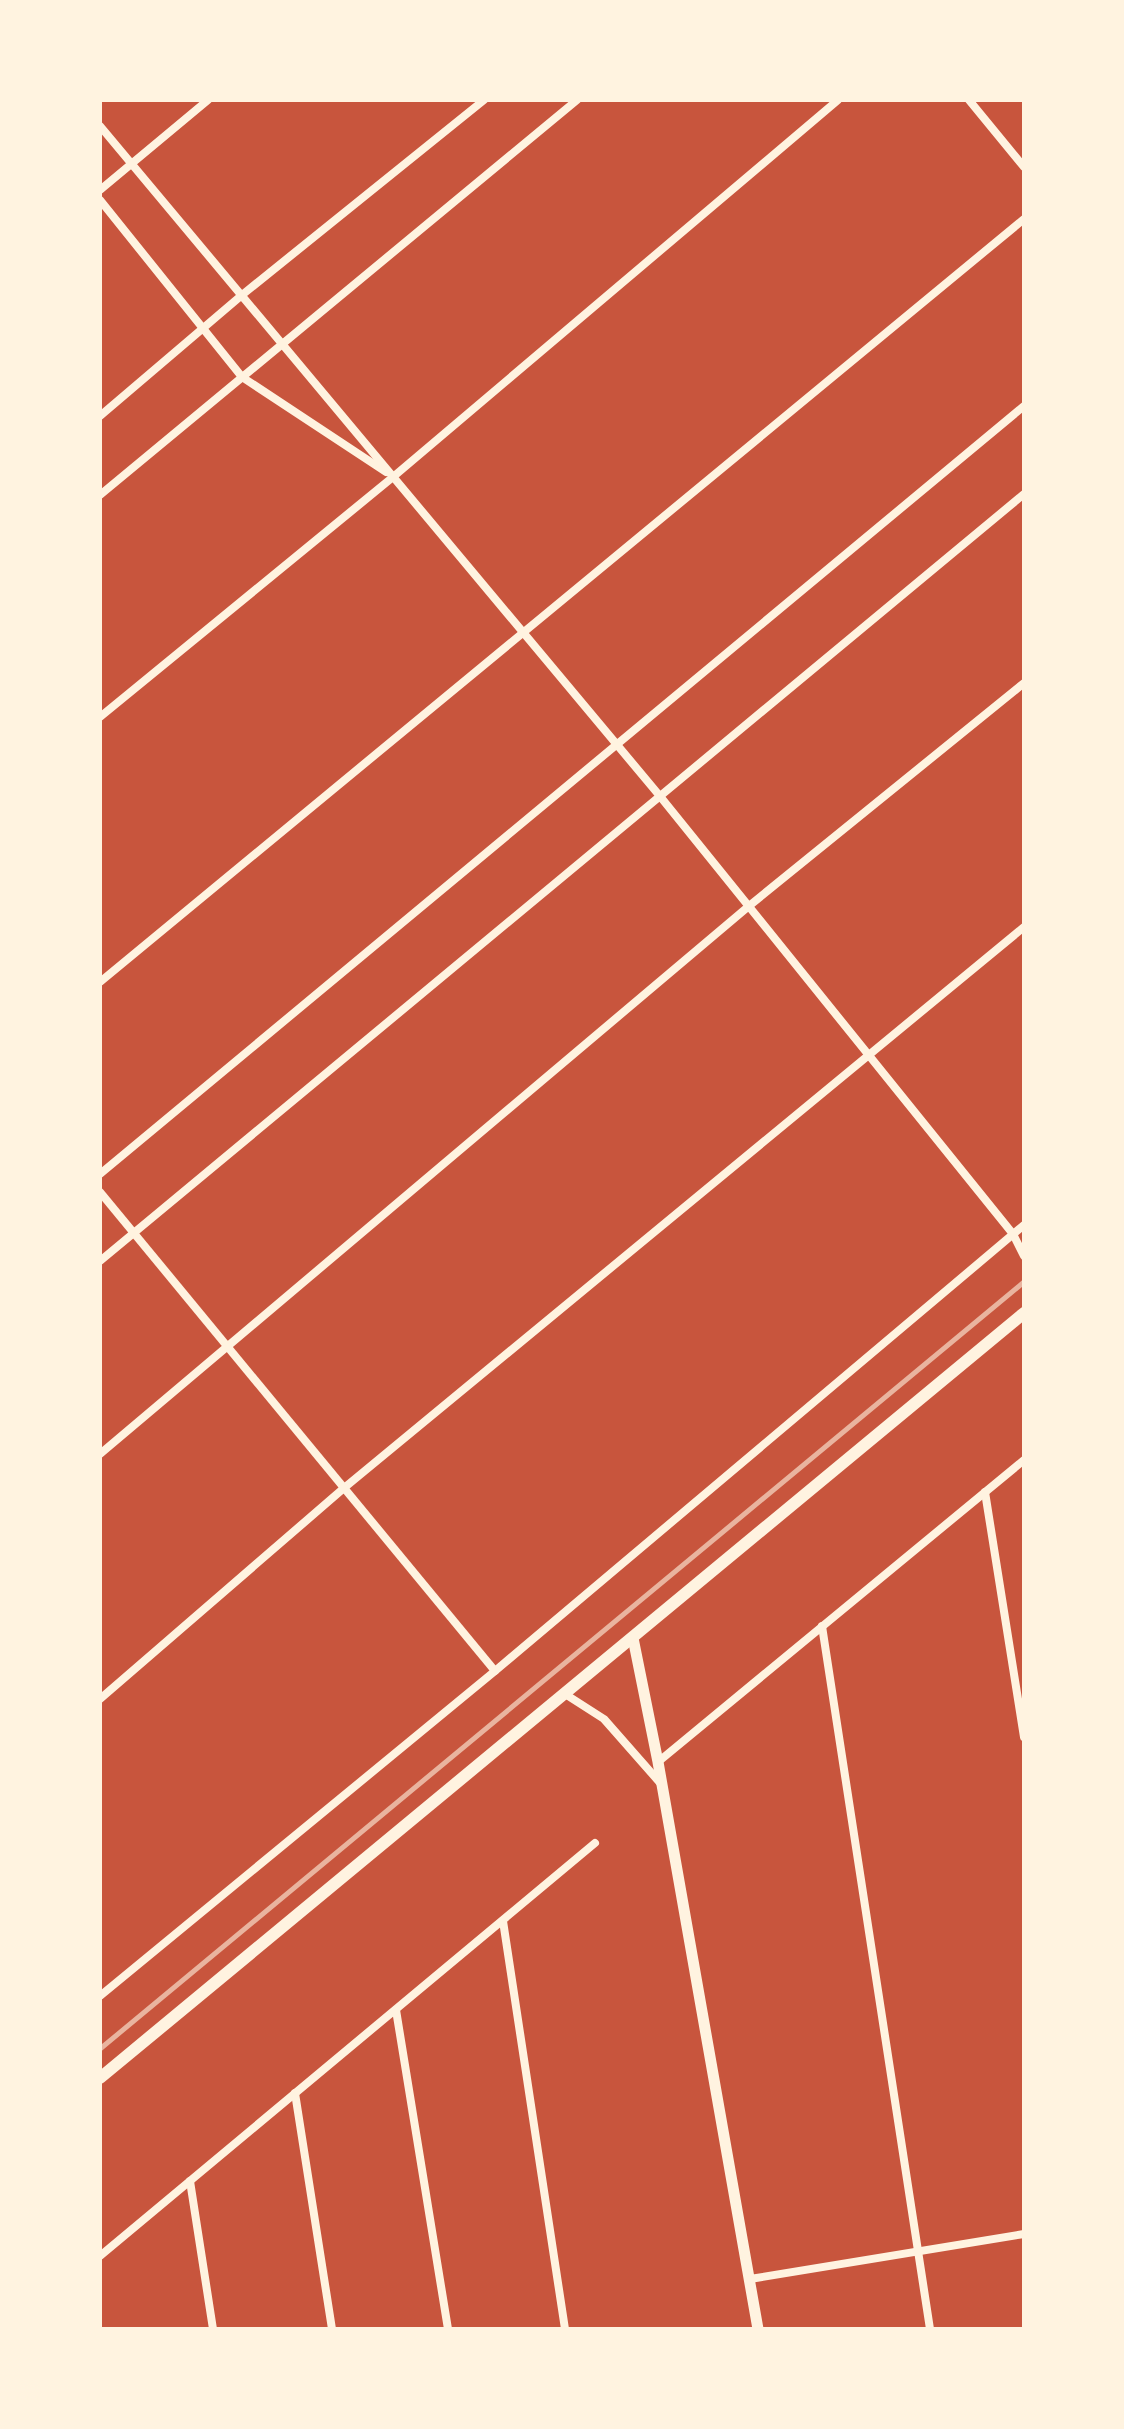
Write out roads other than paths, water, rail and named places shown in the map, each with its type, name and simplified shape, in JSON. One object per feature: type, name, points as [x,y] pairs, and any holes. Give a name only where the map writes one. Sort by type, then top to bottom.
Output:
[{"type":"main road","points":[[100,2078],[1024,1313]]},
{"type":"street","points":[[100,190],[208,100]]},
{"type":"street","points":[[100,416],[242,295],[484,100]]},
{"type":"street","points":[[100,495],[577,100]]},
{"type":"street","points":[[100,717],[393,477],[838,100]]},
{"type":"street","points":[[969,100],[1024,167]]},
{"type":"street","points":[[100,126],[659,795],[1013,1234],[1024,1256]]},
{"type":"street","points":[[100,200],[242,377],[393,477]]},
{"type":"street","points":[[100,982],[1024,219]]},
{"type":"street","points":[[100,1174],[1024,406]]},
{"type":"street","points":[[100,1261],[1024,494]]},
{"type":"street","points":[[100,1454],[749,906],[1024,683]]},
{"type":"street","points":[[100,1699],[344,1488],[1024,927]]},
{"type":"street","points":[[100,1192],[495,1671]]},
{"type":"street","points":[[100,1996],[495,1671],[1024,1225]]},
{"type":"street","points":[[658,1762],[1024,1460]]},
{"type":"street","points":[[985,1492],[1024,1737]]},
{"type":"street","points":[[822,1626],[930,2329]]},
{"type":"street","points":[[633,1638],[658,1762],[758,2329]]},
{"type":"street","points":[[1013,1667],[1024,1665]]},
{"type":"street","points":[[565,1694],[604,1719],[662,1785]]},
{"type":"street","points":[[100,2256],[595,1843]]},
{"type":"street","points":[[503,1921],[565,2329]]},
{"type":"street","points":[[396,2010],[448,2329]]},
{"type":"street","points":[[295,2093],[332,2329]]},
{"type":"street","points":[[190,2181],[213,2329]]},
{"type":"street","points":[[750,2279],[1024,2234]]},
{"type":"railway","points":[[100,2049],[1024,1282]]}]
